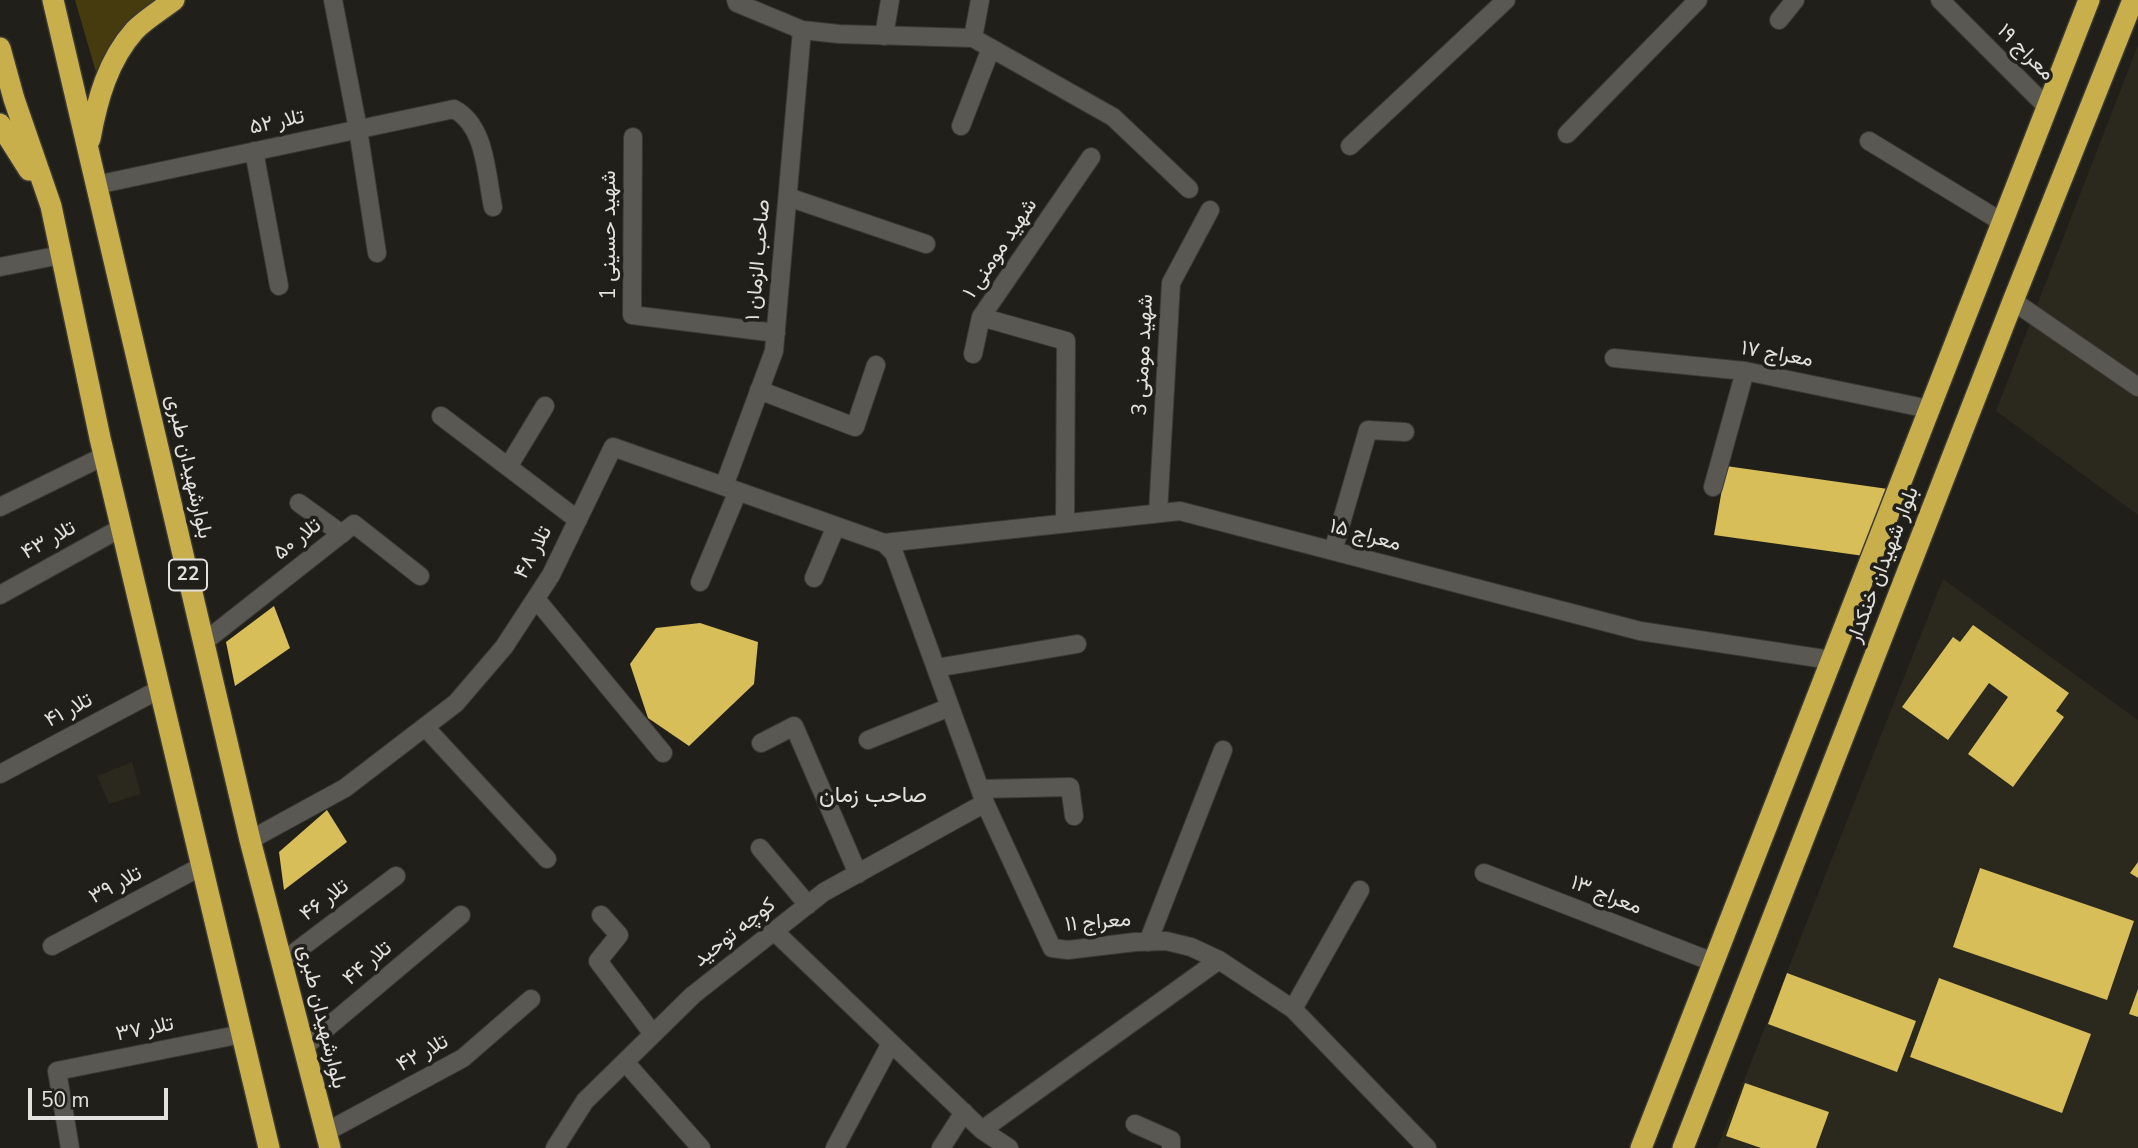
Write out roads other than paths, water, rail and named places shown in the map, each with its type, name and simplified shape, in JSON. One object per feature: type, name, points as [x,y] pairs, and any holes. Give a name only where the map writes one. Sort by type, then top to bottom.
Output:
[{"type":"highway","name":"بلوارشهیدان طبری","points":[[53,0],[250,841],[328,1140]]},
{"type":"highway","points":[[88,151],[97,102],[112,65],[135,30],[174,0]]},
{"type":"highway","name":"بلوار شهیدان خنکدار","points":[[1641,1148],[2089,0]]},
{"type":"highway","name":"بلوار شهیدان خنکدار","points":[[1683,1148],[2013,301],[2133,10]]},
{"type":"highway","points":[[0,48],[14,99],[51,206],[104,456],[270,1148]]},
{"type":"highway","points":[[0,124],[51,206]]},
{"type":"street","points":[[333,0],[358,129],[377,253]]},
{"type":"street","points":[[736,0],[737,3],[803,30],[839,34],[973,38],[1113,117],[1188,189]]},
{"type":"street","points":[[884,36],[890,0]]},
{"type":"street","points":[[973,38],[980,0]]},
{"type":"street","points":[[1350,146],[1506,0]]},
{"type":"street","points":[[1567,134],[1698,0]]},
{"type":"street","points":[[1779,20],[1795,0]]},
{"type":"street","name":"معراج ۱۹","points":[[1940,0],[2048,108]]},
{"type":"street","name":"صاحب الزمان ۱","points":[[700,582],[759,390],[774,351],[803,30]]},
{"type":"street","points":[[961,126],[991,48]]},
{"type":"street","name":"تلار ۵۲","points":[[96,185],[454,109],[467,116],[476,132],[494,207]]},
{"type":"street","name":"شهید حسینی 1","points":[[633,137],[632,315],[776,333]]},
{"type":"street","points":[[1869,141],[2002,222]]},
{"type":"street","points":[[254,151],[279,286]]},
{"type":"street","name":"شهید مومنی ۱","points":[[1065,523],[1066,341],[981,317],[1091,157]]},
{"type":"street","points":[[788,197],[926,244]]},
{"type":"street","name":"شهید مومنی 3","points":[[1158,513],[1171,283],[1210,210]]},
{"type":"street","points":[[0,267],[61,255]]},
{"type":"street","points":[[2013,301],[2138,387]]},
{"type":"street","points":[[972,354],[981,317]]},
{"type":"street","name":"معراج ۱۷","points":[[1615,358],[1745,371],[1929,409]]},
{"type":"street","points":[[759,390],[855,427],[876,365]]},
{"type":"street","points":[[1713,487],[1745,371]]},
{"type":"street","points":[[508,467],[545,406]]},
{"type":"street","points":[[441,416],[578,520]]},
{"type":"street","points":[[1334,551],[1368,430],[1405,432]]},
{"type":"street","name":"تلار ۴۸","points":[[250,841],[345,788],[456,703],[504,647],[551,575],[612,447],[884,543]]},
{"type":"street","points":[[0,507],[104,456]]},
{"type":"street","points":[[299,503],[342,534]]},
{"type":"street","name":"معراج ۱۵","points":[[884,543],[1180,511],[1640,631],[1831,660]]},
{"type":"street","name":"تلار ۵۰","points":[[204,642],[354,524],[420,576]]},
{"type":"street","points":[[814,578],[836,526]]},
{"type":"street","name":"تلار ۴۳","points":[[0,595],[121,528]]},
{"type":"street","name":"معراج ۱۱","points":[[884,543],[894,553],[983,796],[1052,948],[1068,950],[1166,941],[1191,947],[1219,960],[1293,1009],[1427,1148]]},
{"type":"street","points":[[536,598],[663,753]]},
{"type":"street","points":[[936,668],[1077,644]]},
{"type":"street","name":"تلار ۴۱","points":[[0,774],[160,689]]},
{"type":"street","points":[[868,740],[950,707]]},
{"type":"street","points":[[761,743],[794,726],[858,874]]},
{"type":"street","points":[[425,727],[547,859]]},
{"type":"street","points":[[1148,942],[1223,750]]},
{"type":"street","points":[[983,796],[1070,787],[1074,816]]},
{"type":"street","name":"کوچه توحید","points":[[555,1148],[585,1101],[693,995],[824,892],[858,874],[983,796]]},
{"type":"street","points":[[760,848],[808,905]]},
{"type":"street","name":"تلار ۳۹","points":[[52,946],[202,866]]},
{"type":"street","name":"معراج ۱۳","points":[[1484,873],[1713,962]]},
{"type":"street","name":"تلار ۴۶","points":[[282,962],[396,876]]},
{"type":"street","points":[[1293,1009],[1360,890]]},
{"type":"street","name":"تلار ۴۴","points":[[304,1048],[461,915]]},
{"type":"street","points":[[601,915],[619,935],[598,961],[653,1034]]},
{"type":"street","points":[[774,931],[982,1130],[1009,1148]]},
{"type":"street","points":[[982,1130],[1219,960]]},
{"type":"street","name":"تلار ۴۲","points":[[328,1140],[463,1058],[531,999]]},
{"type":"street","name":"تلار ۳۷","points":[[70,1148],[57,1071],[242,1034]]},
{"type":"street","points":[[835,1148],[891,1042]]},
{"type":"street","points":[[625,1062],[701,1148]]},
{"type":"street","points":[[941,1148],[964,1112]]},
{"type":"street","points":[[1135,1124],[1171,1140],[1171,1148]]},
{"type":"district","name":"صاحب زمان","points":[[873,796]]}]
